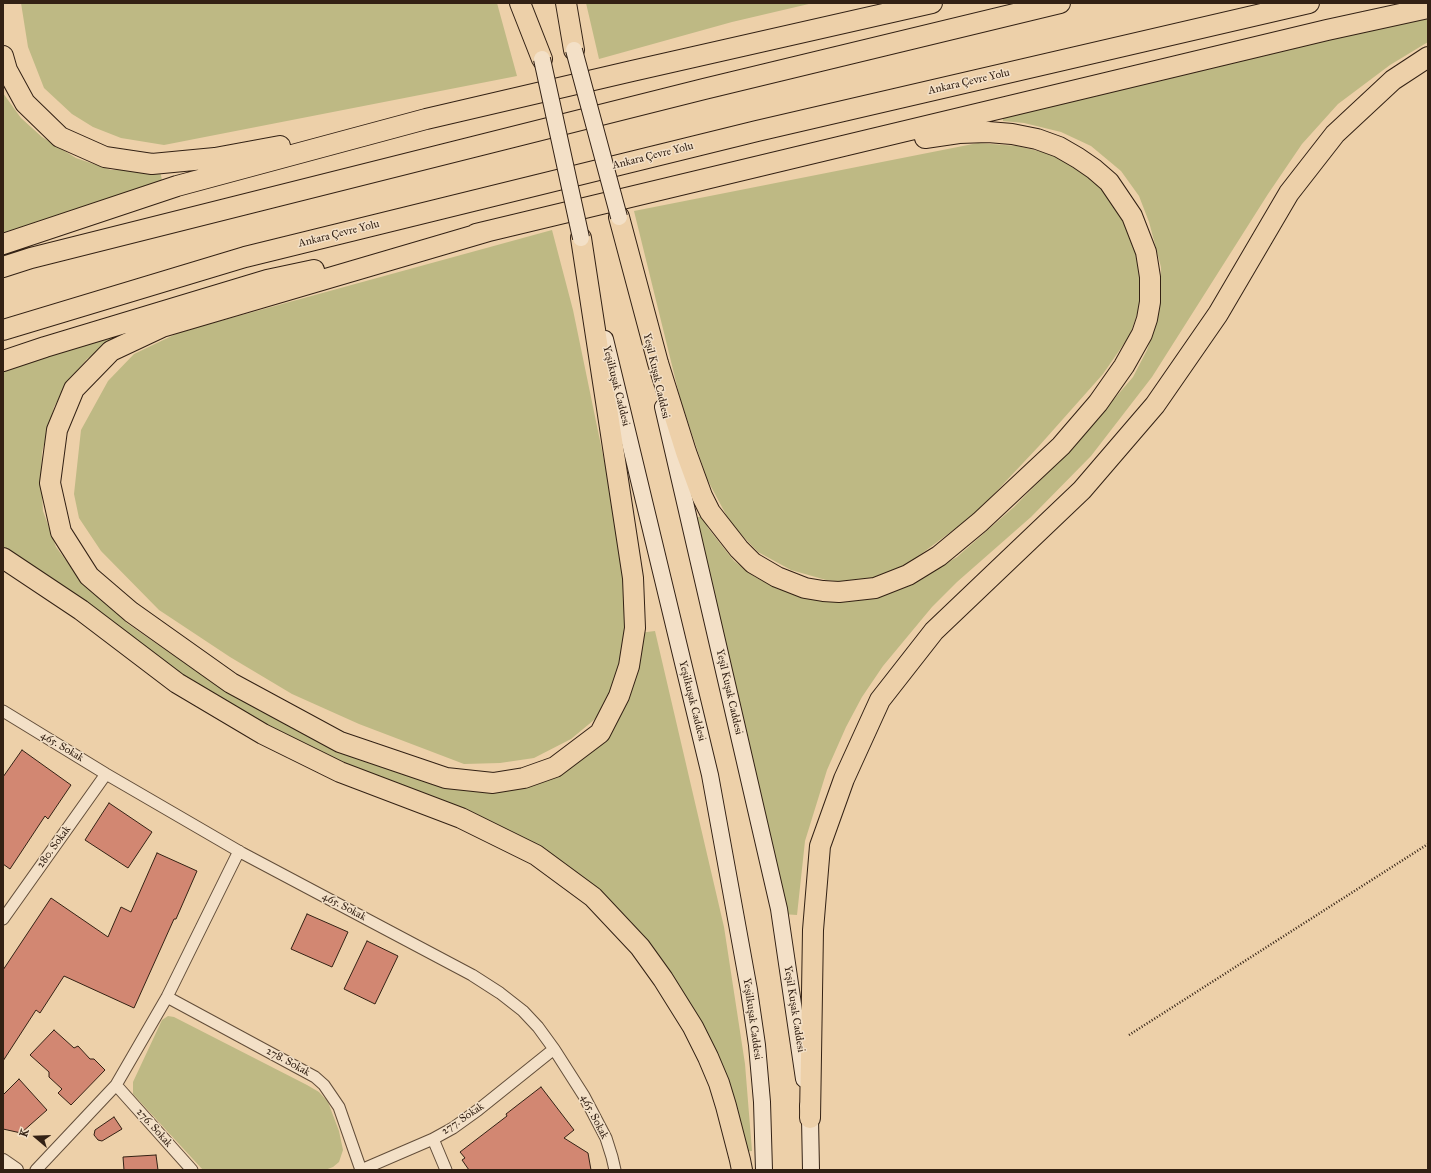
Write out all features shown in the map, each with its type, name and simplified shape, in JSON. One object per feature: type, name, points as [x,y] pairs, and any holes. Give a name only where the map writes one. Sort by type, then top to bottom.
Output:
[{"type":"highway","points":[[520,3],[542,59]]},
{"type":"highway","points":[[565,3],[574,50]]},
{"type":"highway","points":[[632,71],[874,3]]},
{"type":"highway","points":[[3,244],[177,186],[426,119],[932,3]]},
{"type":"highway","points":[[3,267],[30,258],[696,91],[1060,3]]},
{"type":"highway","name":"Ankara Çevre Yolu","points":[[3,330],[245,257],[757,131],[1309,3]]},
{"type":"highway","points":[[3,361],[267,280],[489,231],[1327,30],[1428,8]]},
{"type":"highway","points":[[3,56],[7,70],[25,103],[60,137],[104,157],[152,164],[215,158],[426,119]]},
{"type":"highway","points":[[810,1118],[813,930],[820,846],[844,779],[880,700],[934,631],[1082,490],[1155,405],[1218,314],[1290,193],[1335,134],[1393,80],[1428,56]]},
{"type":"highway","points":[[620,217],[658,363],[686,452],[702,496],[710,512],[739,549],[753,563],[768,573],[805,588],[834,592],[856,591],[875,588],[893,582],[934,560],[980,522],[1061,446],[1098,403],[1115,380],[1135,348],[1147,319],[1150,302],[1150,277],[1146,252],[1141,237],[1132,216],[1109,182],[1094,169],[1058,147],[1037,139],[1012,134],[988,132],[959,133],[740,171]]},
{"type":"highway","points":[[489,231],[162,327],[111,351],[74,389],[57,430],[50,483],[61,532],[89,576],[131,612],[231,683],[340,742],[446,778],[493,783],[524,778],[556,767],[600,733],[619,696],[629,666],[635,628],[633,578],[581,238]]},
{"type":"highway","points":[[3,558],[81,610],[177,683],[263,734],[340,772],[461,818],[536,855],[593,897],[640,947],[664,979],[693,1027],[719,1083],[742,1170]]},
{"type":"main road","name":"Yeşilkuşak Caddesi","points":[[529,3],[581,238],[710,775],[749,990],[762,1102],[764,1170]]},
{"type":"main road","name":"Yeşil Kuşak Caddesi","points":[[574,50],[620,217],[779,909],[810,1118],[811,1170]]},
{"type":"street","name":"465. Sokak","points":[[3,711],[106,774],[239,851],[472,975],[500,993],[523,1011],[538,1027],[554,1049],[584,1096],[606,1138],[615,1170]]},
{"type":"street","name":"280. Sokak","points":[[3,920],[106,774]]},
{"type":"street","points":[[36,1170],[116,1085],[167,997],[239,851]]},
{"type":"street","name":"278. Sokak","points":[[167,997],[315,1077],[324,1085],[339,1107],[361,1170]]},
{"type":"street","name":"277. Sokak","points":[[361,1170],[433,1139],[453,1128],[478,1110],[554,1049]]},
{"type":"street","name":"276. Sokak","points":[[116,1085],[192,1170]]},
{"type":"street","points":[[433,1139],[446,1170]]},
{"type":"street","points":[[3,1161],[16,1170]]},
{"type":"path","points":[[1128,1036],[1428,844]]},
{"type":"shaded area","points":[[21,3],[497,3],[517,76],[164,145],[121,138],[93,127],[72,114],[44,88],[28,47]]},
{"type":"shaded area","points":[[586,3],[813,3],[732,22],[599,59]]},
{"type":"shaded area","points":[[1428,16],[1428,42],[1390,65],[1338,104],[1302,144],[1268,194],[1152,377],[1091,456],[1031,517],[957,582],[932,607],[883,666],[862,697],[846,727],[827,770],[805,841],[797,915],[782,914],[692,518],[704,516],[708,528],[734,561],[755,577],[778,589],[809,598],[841,602],[879,596],[911,585],[957,557],[1014,507],[1071,449],[1133,377],[1147,350],[1157,322],[1161,293],[1161,267],[1149,222],[1139,196],[1121,171],[1091,146],[1061,132],[1024,123],[1003,121],[1003,111]]},
{"type":"shaded area","points":[[3,93],[21,118],[42,137],[76,158],[111,170],[160,170],[163,186],[3,239]]},
{"type":"shaded area","points":[[978,143],[1017,146],[1055,155],[1106,188],[1128,223],[1139,257],[1143,296],[1130,335],[1103,374],[1039,446],[976,513],[893,575],[855,583],[826,580],[791,570],[758,552],[731,524],[707,479],[680,398],[634,211]]},
{"type":"shaded area","points":[[552,230],[573,310],[630,586],[620,677],[600,715],[571,739],[534,758],[500,763],[464,764],[359,724],[292,694],[230,657],[159,610],[101,551],[79,518],[74,494],[81,430],[108,381],[134,354],[180,332]]},
{"type":"shaded area","points":[[111,329],[114,341],[87,359],[68,382],[54,407],[42,452],[41,478],[43,511],[56,547],[76,574],[128,624],[222,689],[304,734],[378,762],[494,790],[605,736],[639,633],[655,631],[724,927],[745,1064],[752,1151],[741,1152],[709,1039],[586,880],[250,724],[3,552],[3,366]]},
{"type":"shaded area","points":[[168,1016],[174,1017],[319,1092],[328,1102],[339,1131],[343,1150],[339,1162],[333,1167],[325,1170],[203,1170],[133,1094],[133,1082],[162,1020]]},
{"type":"building","points":[[22,750],[71,785],[48,819],[45,816],[10,869],[3,864],[3,777]]},
{"type":"building","points":[[109,803],[152,832],[128,868],[85,840]]},
{"type":"building","points":[[157,853],[197,871],[134,1008],[64,976],[40,1013],[36,1010],[3,1061],[3,970],[51,898],[108,937],[121,907],[131,912]]},
{"type":"building","points":[[307,914],[348,932],[332,967],[291,949]]},
{"type":"building","points":[[367,941],[398,956],[375,1004],[344,989]]},
{"type":"building","points":[[54,1030],[74,1048],[78,1046],[90,1059],[94,1059],[105,1070],[71,1105],[58,1093],[62,1089],[49,1077],[49,1072],[30,1055]]},
{"type":"building","points":[[19,1079],[47,1110],[21,1133],[3,1129],[3,1095]]},
{"type":"building","points":[[541,1087],[574,1130],[564,1138],[588,1153],[591,1170],[469,1170],[462,1160],[465,1158],[460,1152],[507,1116],[506,1114]]},
{"type":"building","points":[[114,1117],[122,1129],[102,1141],[98,1140],[94,1135],[95,1130]]},
{"type":"building","points":[[156,1155],[158,1170],[124,1170],[123,1157]]}]
